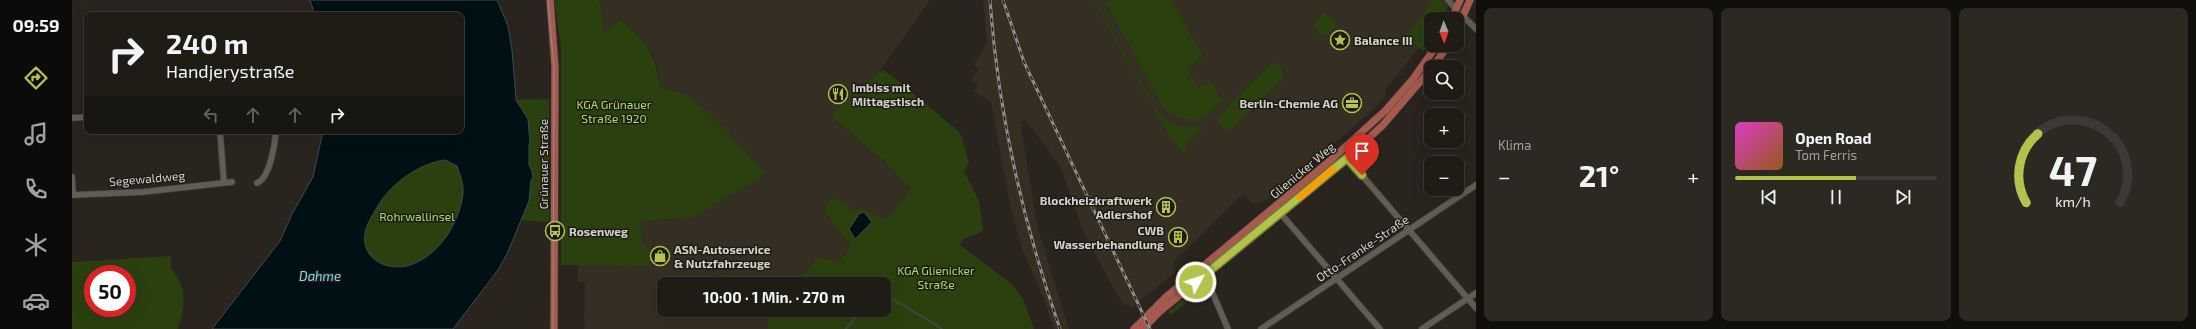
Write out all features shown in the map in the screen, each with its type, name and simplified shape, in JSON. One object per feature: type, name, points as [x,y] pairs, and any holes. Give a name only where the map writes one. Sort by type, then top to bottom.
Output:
[{"type":"main road","name":"Grünauer Straße","points":[[550,0],[554,66],[554,329]]},
{"type":"main road","points":[[1455,12],[1460,0]]},
{"type":"main road","points":[[1464,14],[1470,0]]},
{"type":"main road","points":[[1456,9],[1459,12]]},
{"type":"main road","name":"Glienicker Weg","points":[[1134,329],[1166,297],[1346,146],[1386,110],[1413,79],[1432,52]]},
{"type":"main road","name":"Glienicker Weg","points":[[1143,329],[1158,313],[1347,158],[1392,116],[1424,78]]},
{"type":"street","points":[[1448,0],[1456,9]]},
{"type":"street","points":[[1464,17],[1476,29]]},
{"type":"street","points":[[72,118],[84,117]]},
{"type":"street","points":[[220,134],[224,183]]},
{"type":"street","points":[[257,183],[264,178],[270,161],[275,134]]},
{"type":"street","points":[[1347,158],[1476,308]]},
{"type":"street","points":[[72,177],[73,195]]},
{"type":"street","name":"Segewaldweg","points":[[73,195],[143,192],[232,182]]},
{"type":"street","name":"Otto-Franke-Straße","points":[[1261,329],[1476,185]]},
{"type":"street","points":[[1275,206],[1380,329]]},
{"type":"street","points":[[1205,275],[1228,329]]},
{"type":"street","points":[[1422,329],[1476,293]]},
{"type":"shaded area","points":[[599,0],[930,0],[879,72],[835,111],[832,117],[885,162],[911,189],[886,220],[863,208],[856,211],[824,211],[851,246],[838,263],[819,257],[801,277],[739,277],[734,274],[715,277],[657,277],[657,317],[768,317],[768,329],[584,329],[585,282],[578,282],[578,265],[649,266],[642,244],[641,221],[694,217],[766,174],[675,90],[661,89],[657,64],[649,48],[636,32],[620,19],[604,34]]},
{"type":"shaded area","points":[[983,0],[1451,0],[1445,12],[1424,12],[1424,49],[1423,51],[1419,48],[1386,88],[1385,97],[1371,112],[1267,200],[1254,204],[1243,194],[1173,262],[1176,272],[1132,307],[1123,304],[1082,228],[1060,166],[1025,119],[1020,123],[1038,229],[1069,329],[1054,329],[1043,297],[1023,251],[1011,210],[991,103],[974,91],[977,84],[971,80],[979,69],[974,65],[987,42]]},
{"type":"green space","name":"KGA Grünauer Straße 1920","points":[[554,0],[599,0],[604,33],[620,19],[630,27],[644,42],[653,57],[661,89],[676,91],[688,97],[700,106],[724,128],[766,174],[694,217],[641,221],[642,244],[649,247],[650,266],[561,265],[561,46]]},
{"type":"green space","points":[[1093,0],[1095,0],[1157,111],[1167,120],[1178,125],[1185,127],[1205,126],[1186,145],[1188,148],[1184,152],[1171,139]]},
{"type":"green space","points":[[1111,0],[1171,0],[1203,56],[1187,68],[1198,88],[1211,81],[1222,101],[1208,114],[1195,120],[1185,119],[1166,110],[1106,3]]},
{"type":"green space","points":[[1432,0],[1440,0],[1447,9],[1446,12],[1424,12],[1423,51],[1406,38]]},
{"type":"green space","points":[[1325,12],[1336,23],[1334,25],[1336,27],[1333,28],[1328,36],[1326,34],[1323,37],[1313,26]]},
{"type":"green space","points":[[1273,62],[1281,67],[1283,75],[1281,81],[1228,132],[1217,120],[1217,117]]},
{"type":"green space","name":"KGA Glienicker Straße","points":[[883,70],[902,84],[958,131],[962,137],[969,163],[964,171],[979,201],[983,231],[963,239],[960,245],[1013,285],[1023,299],[1034,329],[768,329],[768,317],[891,317],[891,277],[801,277],[819,257],[838,263],[851,246],[824,211],[833,197],[855,211],[863,208],[886,220],[911,189],[884,161],[832,117],[835,111]]},
{"type":"green space","name":"KGA Grünauer Straße 1920","points":[[549,99],[549,222],[519,220],[529,201],[531,180],[533,178],[529,165],[530,143],[528,119],[516,100]]},
{"type":"green space","name":"Rohrwallinsel","points":[[445,160],[457,166],[463,186],[463,193],[458,214],[447,235],[432,252],[413,264],[396,267],[387,266],[373,258],[365,243],[365,234],[370,219],[379,204],[391,189],[408,175],[426,165]]},
{"type":"green space","points":[[171,256],[171,269],[180,282],[183,298],[182,314],[177,329],[72,329],[72,262]]},
{"type":"green space","points":[[734,274],[739,277],[715,277]]},
{"type":"green space","points":[[1203,282],[1207,285],[1172,314],[1167,313]]},
{"type":"water","name":"Dahme","points":[[310,0],[497,0],[508,26],[512,50],[516,100],[528,119],[530,144],[529,165],[533,178],[531,180],[529,201],[507,254],[498,270],[453,329],[212,329],[280,241],[292,214],[313,177],[322,134],[464,134],[464,12],[314,12]],"holes":[[[445,160],[457,166],[462,180],[463,193],[458,214],[447,235],[432,252],[413,264],[396,267],[387,266],[373,258],[365,243],[367,226],[379,204],[391,189],[408,175],[426,165]]]},
{"type":"water","points":[[864,212],[872,222],[855,239],[849,229],[859,214]]},
{"type":"waterway","points":[[891,299],[921,315],[942,329]]},
{"type":"waterway","points":[[846,329],[855,317]]},
{"type":"tram line","points":[[548,0],[554,68],[553,329]]},
{"type":"railway","points":[[990,0],[999,84],[1014,167],[1035,249],[1060,329]]},
{"type":"railway","points":[[1003,0],[1024,62],[1150,329]]},
{"type":"slow traffic","points":[[1300,197],[1333,169]]},
{"type":"place","name":"Balance III","points":[[1340,40]]},
{"type":"place","name":"Imbiss mit Mittagstisch","points":[[838,94]]},
{"type":"place","name":"Berlin-Chemie AG","points":[[1352,103]]},
{"type":"place","name":"Blockheizkraftwerk Adlershof","points":[[1166,207]]},
{"type":"place","name":"Rosenweg","points":[[555,231]]},
{"type":"place","name":"CWB Wasserbehandlung","points":[[1178,237]]},
{"type":"place","name":"ASN-Autoservice & Nutzfahrzeuge","points":[[660,256]]},
{"type":"route","points":[[1196,282],[1347,158],[1362,175]]}]
